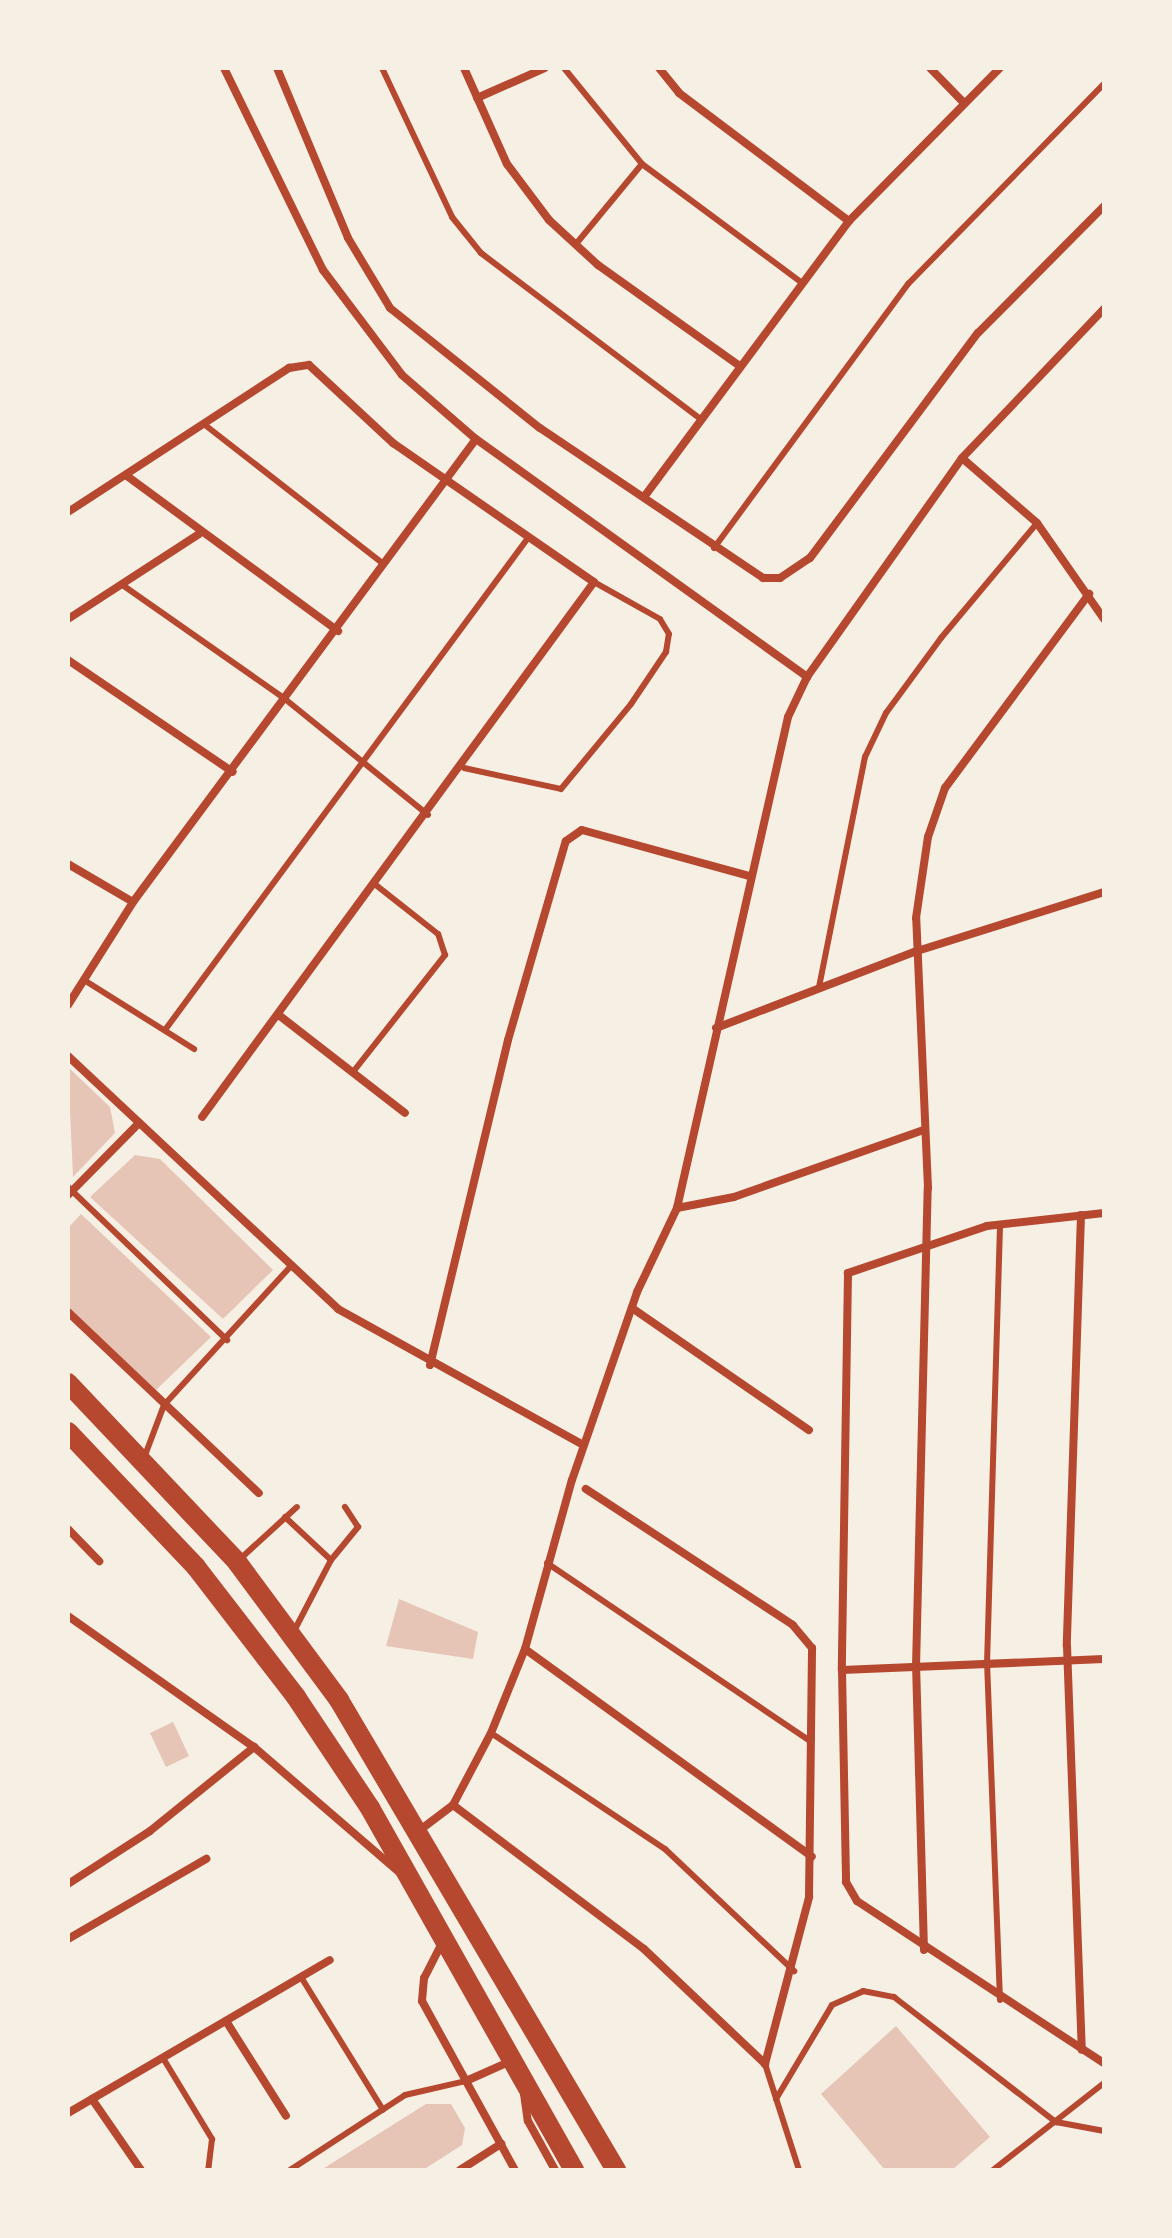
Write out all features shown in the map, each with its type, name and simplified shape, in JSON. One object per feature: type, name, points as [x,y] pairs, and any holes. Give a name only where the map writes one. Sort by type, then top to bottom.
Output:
[{"type":"highway","points":[[68,1383],[237,1562],[293,1635],[420,1830],[616,2170]]},
{"type":"highway","points":[[68,1432],[227,1603],[353,1783],[574,2170]]},
{"type":"street","points":[[224,68],[348,310],[402,375],[476,439],[807,677]]},
{"type":"street","points":[[277,68],[348,238],[390,308],[454,364],[714,548],[763,578],[797,570],[978,333],[1104,206]]},
{"type":"street","points":[[464,68],[507,164],[576,244],[737,364]]},
{"type":"street","points":[[477,98],[545,68]]},
{"type":"street","points":[[659,68],[679,93],[849,221]]},
{"type":"street","points":[[930,68],[964,103]]},
{"type":"street","points":[[644,497],[737,364],[849,221],[1000,68]]},
{"type":"street","points":[[420,1830],[453,1805],[491,1733],[525,1649],[583,1445],[632,1308],[677,1208],[776,751],[807,677],[962,458],[1103,312]]},
{"type":"street","points":[[68,512],[289,368],[309,365],[445,480],[594,582],[464,768],[202,1117]]},
{"type":"street","points":[[68,1005],[133,902],[338,631],[382,563],[476,439]]},
{"type":"street","points":[[962,458],[1037,523],[1104,619]]},
{"type":"street","points":[[127,476],[199,534],[338,631]]},
{"type":"street","points":[[68,619],[199,534]]},
{"type":"street","points":[[924,1950],[916,1667],[927,1241],[914,952],[928,837],[945,788],[1089,594]]},
{"type":"street","points":[[68,660],[233,772]]},
{"type":"street","points":[[430,1365],[508,1040],[566,841],[582,830],[749,876]]},
{"type":"street","points":[[68,864],[133,902]]},
{"type":"street","points":[[716,1028],[914,952],[1104,892]]},
{"type":"street","points":[[280,1016],[405,1113]]},
{"type":"street","points":[[68,1056],[290,1267],[379,1338],[583,1445]]},
{"type":"street","points":[[69,1191],[139,1123]]},
{"type":"street","points":[[677,1208],[734,1197],[923,1130]]},
{"type":"street","points":[[1104,1213],[1000,1225],[927,1241],[848,1273],[842,1670],[846,1882],[857,1901],[1000,2000],[1104,2063]]},
{"type":"street","points":[[1081,1215],[1068,1660],[1082,2050]]},
{"type":"street","points":[[632,1308],[809,1430]]},
{"type":"street","points":[[68,1312],[259,1493]]},
{"type":"street","points":[[453,1805],[644,1949],[765,2064],[794,1971],[812,1857],[816,1664],[805,1634],[586,1489]]},
{"type":"street","points":[[68,1529],[99,1561]]},
{"type":"street","points":[[68,1616],[254,1747],[414,1886]]},
{"type":"street","points":[[525,1649],[812,1857]]},
{"type":"street","points":[[842,1670],[1104,1659]]},
{"type":"street","points":[[68,1884],[150,1831],[254,1747]]},
{"type":"street","points":[[68,1939],[206,1859]]},
{"type":"street","points":[[444,1939],[424,1978],[422,2001],[515,2170]]},
{"type":"street","points":[[68,2113],[330,1960]]},
{"type":"street","points":[[226,2021],[286,2116]]},
{"type":"street","points":[[466,2081],[516,2070],[528,2121],[555,2170]]},
{"type":"street","points":[[92,2099],[141,2170]]},
{"type":"street","points":[[460,2170],[501,2144]]},
{"type":"lane","points":[[382,68],[452,217],[481,253],[699,418]]},
{"type":"lane","points":[[564,68],[642,164],[801,282]]},
{"type":"lane","points":[[714,548],[908,284],[1104,84]]},
{"type":"lane","points":[[576,244],[642,164]]},
{"type":"lane","points":[[205,425],[382,563]]},
{"type":"lane","points":[[819,987],[865,757],[923,663],[1037,523]]},
{"type":"lane","points":[[165,1030],[528,538]]},
{"type":"lane","points":[[464,768],[561,789],[631,704],[666,652],[669,634],[660,619],[594,582]]},
{"type":"lane","points":[[121,584],[285,699],[428,815]]},
{"type":"lane","points":[[353,1072],[445,955],[438,934],[376,885]]},
{"type":"lane","points":[[84,980],[194,1049]]},
{"type":"lane","points":[[69,1191],[227,1340]]},
{"type":"lane","points":[[1000,1225],[987,1664],[1000,2000]]},
{"type":"lane","points":[[143,1459],[164,1405],[227,1340],[290,1267]]},
{"type":"lane","points":[[237,1562],[297,1507]]},
{"type":"lane","points":[[293,1635],[331,1560],[358,1527],[345,1507]]},
{"type":"lane","points":[[285,1517],[331,1560]]},
{"type":"lane","points":[[547,1563],[814,1744]]},
{"type":"lane","points":[[491,1733],[665,1849],[794,1971]]},
{"type":"lane","points":[[301,1977],[383,2110]]},
{"type":"lane","points":[[776,2099],[832,2005],[863,1991],[894,1997],[1056,2122],[1104,2131]]},
{"type":"lane","points":[[163,2058],[212,2139],[208,2170]]},
{"type":"lane","points":[[765,2064],[799,2170]]},
{"type":"lane","points":[[290,2170],[405,2095],[466,2081]]},
{"type":"lane","points":[[993,2170],[1104,2083]]},
{"type":"building","points":[[68,1067],[110,1107],[115,1133],[73,1177]]},
{"type":"building","points":[[135,1155],[160,1159],[273,1270],[223,1319],[90,1197]]},
{"type":"building","points":[[81,1214],[211,1337],[156,1390],[68,1307],[68,1228]]},
{"type":"building","points":[[399,1599],[478,1632],[473,1659],[386,1646]]},
{"type":"building","points":[[173,1722],[189,1756],[166,1767],[150,1733]]},
{"type":"building","points":[[896,2026],[990,2137],[952,2170],[885,2170],[821,2094]]},
{"type":"building","points":[[426,2104],[451,2104],[465,2128],[462,2145],[423,2170],[321,2170]]}]
